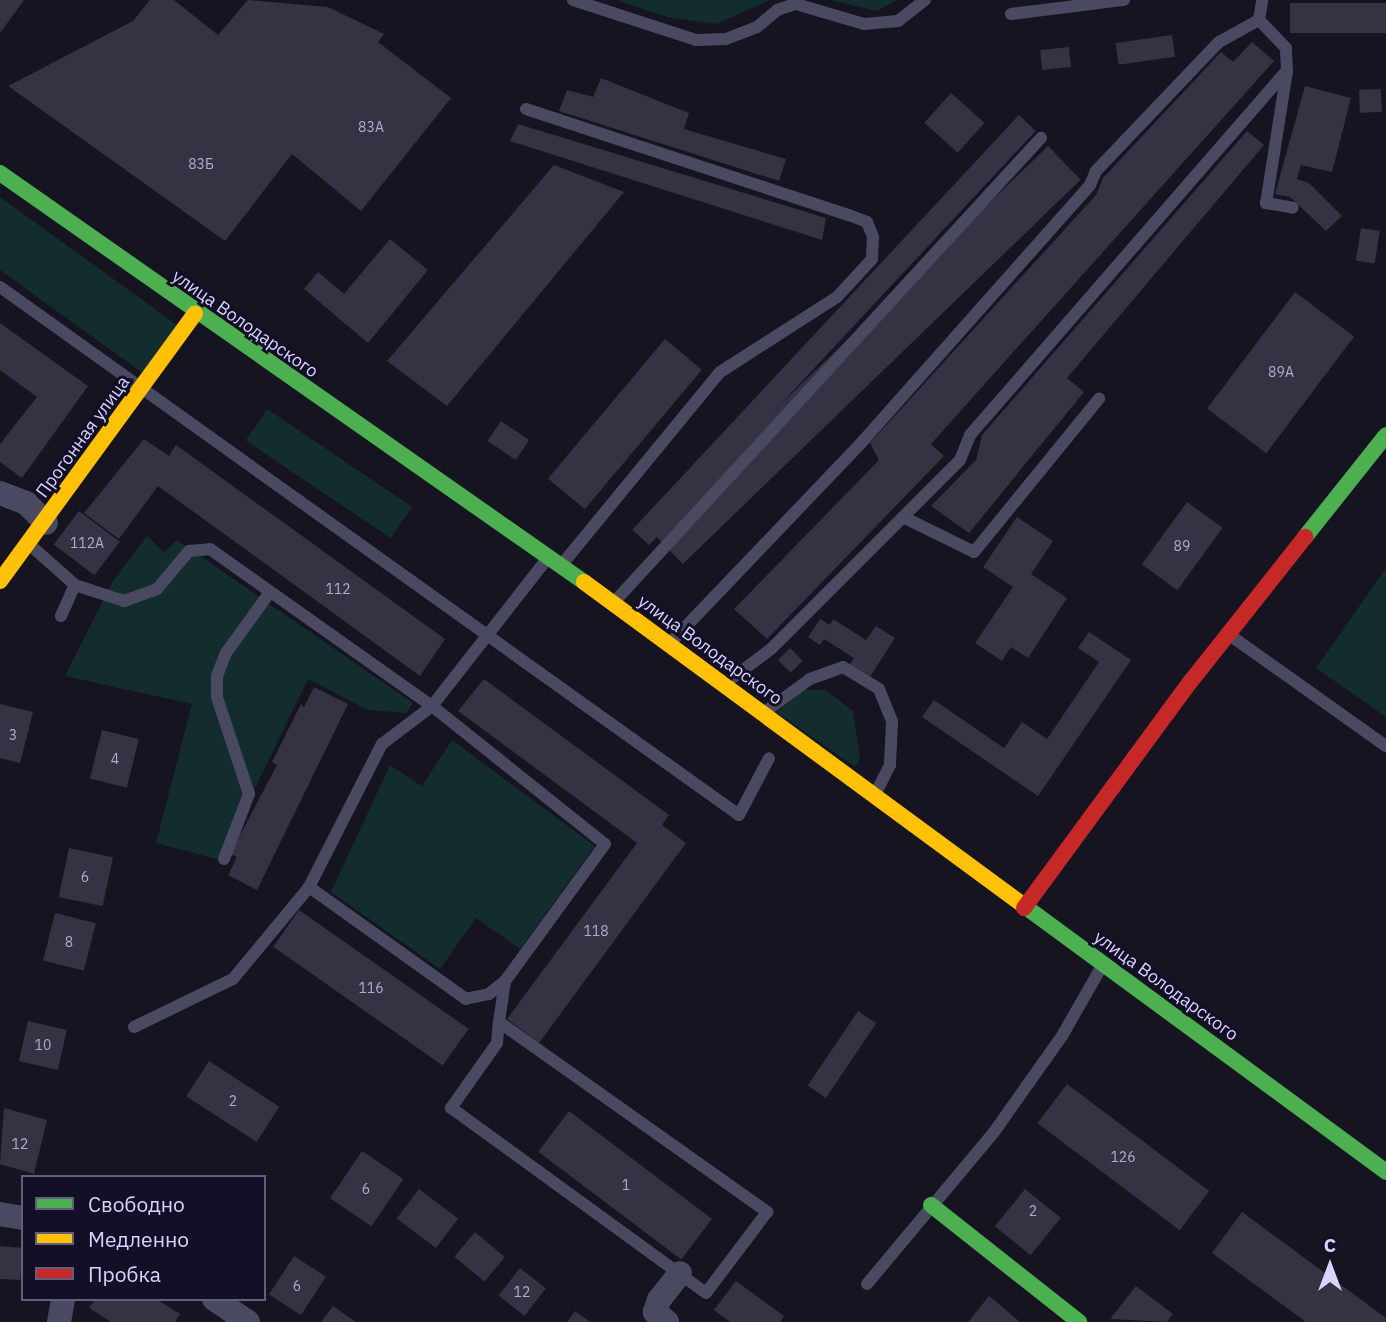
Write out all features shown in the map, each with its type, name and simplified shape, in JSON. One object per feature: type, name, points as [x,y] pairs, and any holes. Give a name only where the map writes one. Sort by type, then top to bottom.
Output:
[{"type":"main road","name":"улица Володарского","points":[[0,173],[195,314],[614,603],[1024,908],[1386,1172]]},
{"type":"main road","name":"Прогонная улица","points":[[0,581],[27,542],[46,523],[195,314]]},
{"type":"main road","points":[[1024,908],[1228,634],[1386,435]]},
{"type":"main road","points":[[931,1205],[1079,1322]]},
{"type":"street","points":[[0,493],[26,503],[46,523]]},
{"type":"street","points":[[0,1214],[21,1218]]},
{"type":"street","points":[[667,1322],[655,1312],[659,1300],[680,1273]]},
{"type":"street","points":[[59,1322],[63,1301]]},
{"type":"street","points":[[217,1301],[248,1322]]},
{"type":"lane","points":[[573,0],[696,40],[726,40],[757,27],[777,10],[796,4],[864,24],[898,21],[925,0]]},
{"type":"lane","points":[[1011,14],[1124,0]]},
{"type":"lane","points":[[1259,20],[1262,0]]},
{"type":"lane","points":[[1259,20],[1286,48],[1287,70],[1266,202],[1293,208]]},
{"type":"lane","points":[[669,644],[862,442],[1090,185],[1096,171],[1219,42],[1259,20]]},
{"type":"lane","points":[[724,684],[771,649],[960,460],[970,435],[1287,70]]},
{"type":"lane","points":[[134,1027],[233,978],[309,887],[382,744],[432,706],[488,634],[555,562],[720,372],[837,297],[872,259],[873,237],[867,222],[526,109]]},
{"type":"lane","points":[[614,603],[1041,138]]},
{"type":"lane","points":[[0,287],[739,815],[769,758]]},
{"type":"lane","points":[[903,517],[974,552],[1099,399]]},
{"type":"lane","points":[[27,542],[75,585],[124,601],[157,589],[189,551],[209,549],[432,706],[605,844],[505,981],[489,994],[466,999],[309,887]]},
{"type":"lane","points":[[61,616],[75,585]]},
{"type":"lane","points":[[224,859],[249,794],[217,697],[216,676],[226,653],[270,592]]},
{"type":"lane","points":[[1228,634],[1386,746]]},
{"type":"lane","points":[[763,713],[810,678],[843,667],[878,690],[892,722],[890,765],[874,795]]},
{"type":"lane","points":[[866,1284],[993,1132],[1062,1036],[1103,964]]},
{"type":"lane","points":[[499,1022],[767,1212],[706,1293],[451,1108],[497,1043],[499,1022],[505,981]]},
{"type":"green space","points":[[617,0],[770,0],[716,24],[667,17]]},
{"type":"green space","points":[[830,0],[897,0],[877,11]]},
{"type":"green space","points":[[0,197],[177,325],[144,374],[0,270]]},
{"type":"green space","points":[[267,409],[412,507],[391,538],[246,441]]},
{"type":"green space","points":[[147,536],[164,552],[177,540],[413,703],[406,713],[368,710],[308,679],[220,860],[156,843],[192,704],[65,676],[113,581]]},
{"type":"green space","points":[[1386,568],[1386,717],[1316,668]]},
{"type":"green space","points":[[804,690],[825,690],[853,711],[860,759],[855,767],[776,712]]},
{"type":"green space","points":[[452,740],[595,846],[520,949],[476,918],[440,969],[331,892],[390,765],[422,786]]},
{"type":"building","points":[[0,0],[24,0],[0,33]]},
{"type":"building","points":[[150,0],[174,0],[218,35],[248,0],[328,7],[384,34],[378,42],[451,98],[361,211],[292,154],[225,241],[8,86],[133,21]]},
{"type":"building","points":[[1290,3],[1386,3],[1386,33],[1290,33]]},
{"type":"building","points":[[1172,35],[1175,57],[1119,65],[1116,43]]},
{"type":"building","points":[[1252,42],[1274,61],[931,444],[944,456],[767,639],[734,609],[879,460],[870,443],[1096,195],[1103,178],[1221,52],[1233,62]]},
{"type":"building","points":[[1069,47],[1071,67],[1042,70],[1040,50]]},
{"type":"building","points":[[601,78],[689,113],[684,129],[786,159],[779,181],[559,111],[567,90],[593,97]]},
{"type":"building","points":[[1305,86],[1351,98],[1332,172],[1301,165],[1297,179],[1309,183],[1342,216],[1326,231],[1290,197],[1275,194]]},
{"type":"building","points":[[1381,89],[1382,112],[1360,113],[1359,90]]},
{"type":"building","points":[[951,93],[984,123],[958,153],[924,123]]},
{"type":"building","points":[[1019,115],[1036,131],[649,545],[632,530]]},
{"type":"building","points":[[518,124],[826,218],[822,240],[510,141]]},
{"type":"building","points":[[1247,131],[1264,145],[1067,378],[1084,392],[969,533],[931,506],[976,460],[982,435]]},
{"type":"building","points":[[1048,146],[1081,180],[683,564],[650,530]]},
{"type":"building","points":[[554,165],[624,192],[447,406],[387,361]]},
{"type":"building","points":[[1361,228],[1380,231],[1375,264],[1356,261]]},
{"type":"building","points":[[390,239],[428,270],[368,343],[304,289],[318,272],[344,294]]},
{"type":"building","points":[[1295,292],[1354,337],[1266,453],[1207,409]]},
{"type":"building","points":[[0,323],[88,386],[22,478],[0,462],[0,444],[37,397],[0,370]]},
{"type":"building","points":[[665,339],[702,370],[585,509],[548,478]]},
{"type":"building","points":[[501,421],[529,440],[516,460],[488,441]]},
{"type":"building","points":[[144,439],[169,456],[176,445],[445,639],[420,676],[158,486],[119,539],[84,513]]},
{"type":"building","points":[[1187,502],[1223,528],[1177,590],[1142,564]]},
{"type":"building","points":[[79,511],[120,542],[94,575],[54,545]]},
{"type":"building","points":[[1017,517],[1053,541],[1031,574],[1067,598],[1028,658],[1011,647],[1002,661],[975,643],[1013,587],[983,567]]},
{"type":"building","points":[[820,619],[830,625],[833,619],[866,640],[876,626],[895,638],[864,686],[844,673],[854,658],[824,639],[820,645],[808,637]]},
{"type":"building","points":[[1089,632],[1131,660],[1038,796],[922,717],[934,700],[1004,748],[1022,722],[1047,739],[1099,662],[1078,648]]},
{"type":"building","points":[[790,648],[803,661],[791,673],[778,660]]},
{"type":"building","points":[[484,679],[669,815],[662,825],[686,843],[539,1043],[507,1019],[637,843],[458,711]]},
{"type":"building","points":[[314,687],[348,704],[257,890],[228,875],[237,857],[230,854],[277,765],[272,762],[301,704],[304,707]]},
{"type":"building","points":[[0,704],[33,712],[20,763],[0,758]]},
{"type":"building","points":[[102,730],[139,739],[127,788],[90,779]]},
{"type":"building","points":[[69,848],[113,857],[103,906],[59,897]]},
{"type":"building","points":[[299,910],[469,1029],[443,1066],[273,947]]},
{"type":"building","points":[[55,913],[96,923],[84,971],[43,961]]},
{"type":"building","points":[[858,1011],[876,1023],[826,1098],[808,1086]]},
{"type":"building","points":[[28,1021],[67,1030],[58,1070],[19,1061]]},
{"type":"building","points":[[209,1061],[279,1107],[257,1142],[186,1096]]},
{"type":"building","points":[[1067,1084],[1209,1191],[1180,1230],[1038,1123]]},
{"type":"building","points":[[4,1108],[47,1120],[34,1174],[0,1164]]},
{"type":"building","points":[[569,1111],[712,1219],[681,1259],[538,1152]]},
{"type":"building","points":[[362,1151],[403,1179],[372,1226],[330,1198]]},
{"type":"building","points":[[419,1189],[458,1218],[436,1248],[397,1219]]},
{"type":"building","points":[[1025,1189],[1061,1218],[1031,1255],[995,1226]]},
{"type":"building","points":[[1242,1212],[1386,1318],[1385,1322],[1306,1322],[1212,1253]]},
{"type":"building","points":[[475,1232],[505,1257],[484,1282],[454,1257]]},
{"type":"building","points":[[0,1246],[21,1248],[20,1280],[0,1279]]},
{"type":"building","points":[[294,1256],[326,1277],[301,1315],[269,1295]]},
{"type":"building","points":[[520,1268],[546,1288],[524,1316],[498,1296]]},
{"type":"building","points":[[736,1281],[784,1316],[780,1322],[730,1322],[714,1310]]},
{"type":"building","points":[[1136,1286],[1173,1314],[1167,1322],[1110,1319]]},
{"type":"building","points":[[989,1296],[1020,1322],[968,1322]]},
{"type":"building","points":[[94,1301],[159,1301],[180,1314],[175,1322],[111,1322],[89,1308]]},
{"type":"building","points":[[333,1306],[356,1322],[321,1322]]},
{"type":"building","points":[[575,1311],[590,1322],[567,1322]]},
{"type":"traffic: fast","points":[[0,173],[584,582]]},
{"type":"traffic: fast","points":[[1305,537],[1386,435]]},
{"type":"traffic: fast","points":[[1023,905],[1386,1172]]},
{"type":"traffic: fast","points":[[931,1205],[1079,1322]]},
{"type":"traffic: slow","points":[[0,581],[195,314]]},
{"type":"traffic: slow","points":[[584,582],[1023,905]]},
{"type":"traffic: jam","points":[[1024,908],[1191,681],[1305,537]]}]
